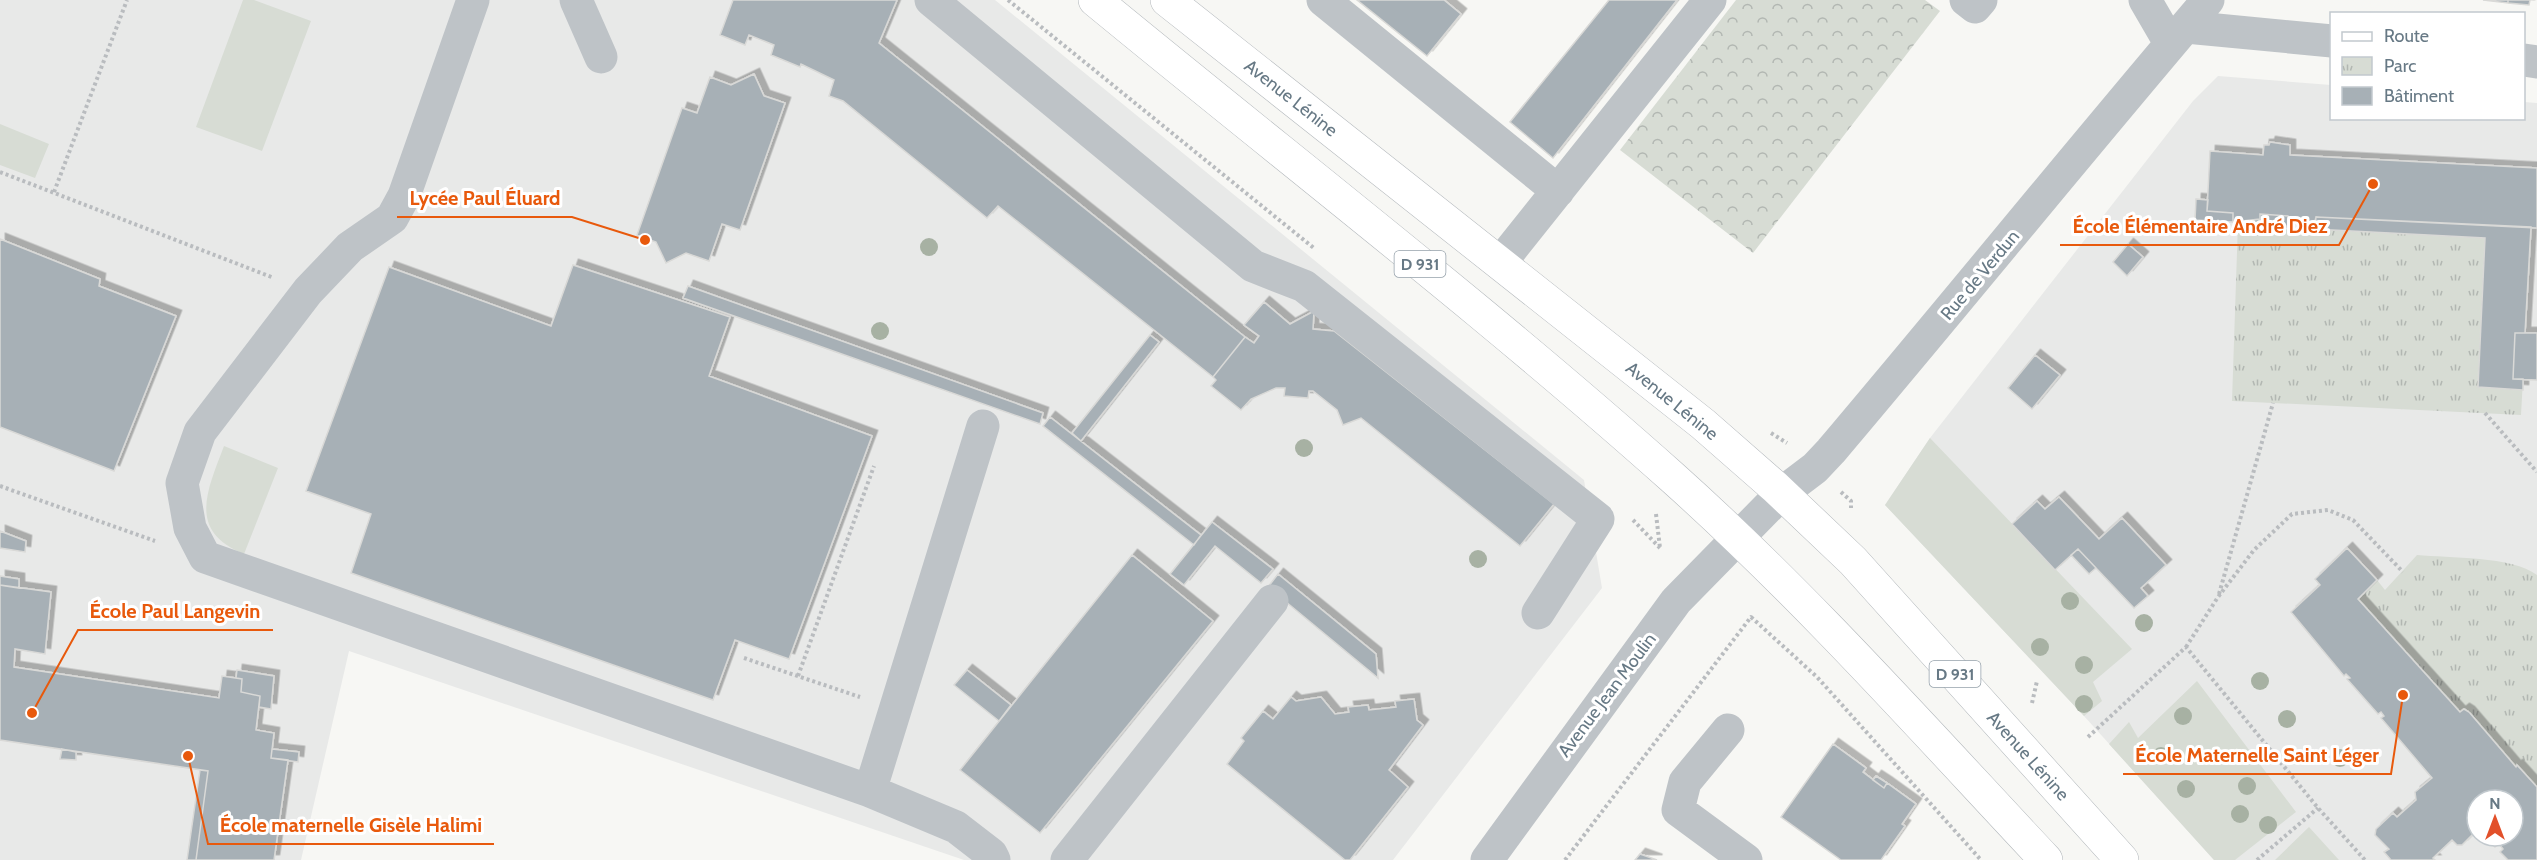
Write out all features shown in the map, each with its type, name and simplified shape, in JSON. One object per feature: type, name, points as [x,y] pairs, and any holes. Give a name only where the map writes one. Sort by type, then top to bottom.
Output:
[{"type":"main road","name":"D 931","points":[[1095,0],[1476,310],[1640,449],[1807,604],[2046,860]]},
{"type":"main road","name":"Avenue Lénine","points":[[1167,0],[1703,424],[1782,493],[1853,561],[2122,860]]},
{"type":"street","points":[[473,0],[404,196],[392,218],[350,248],[308,291],[200,432],[182,483],[190,528],[204,557],[870,790],[957,827],[991,854],[994,860]]},
{"type":"street","points":[[576,0],[601,57]]},
{"type":"street","points":[[931,0],[1253,266],[1304,286],[1598,519],[1538,613]]},
{"type":"street","points":[[1323,0],[1558,191]]},
{"type":"street","points":[[1500,263],[1710,0]]},
{"type":"street","points":[[1966,0],[1975,7],[1981,0]]},
{"type":"street","points":[[2145,0],[2178,35],[2330,41]]},
{"type":"street","name":"Rue de Verdun","points":[[1737,537],[1782,493],[1815,468],[1831,451],[2208,0]]},
{"type":"street","points":[[870,790],[983,426]]},
{"type":"street","name":"Avenue Jean Moulin","points":[[1486,860],[1676,601],[1737,537]]},
{"type":"street","points":[[1067,860],[1272,601]]},
{"type":"street","points":[[1728,730],[1685,782],[1678,810],[1746,860]]},
{"type":"path","points":[[54,192],[127,0]]},
{"type":"path","points":[[0,172],[308,291]]},
{"type":"path","points":[[2218,597],[2273,403]]},
{"type":"path","points":[[2485,413],[2537,472]]},
{"type":"path","points":[[798,676],[874,466]]},
{"type":"path","points":[[0,486],[204,557]]},
{"type":"path","points":[[1655,507],[1660,548]]},
{"type":"path","points":[[2088,737],[2186,647],[2218,597],[2254,550],[2292,514],[2328,510],[2353,520],[2403,572]]},
{"type":"path","points":[[1566,860],[1751,617],[1817,677],[1981,860]]},
{"type":"path","points":[[2186,647],[2318,808],[2365,860]]},
{"type":"path","points":[[744,658],[895,709]]},
{"type":"path","points":[[2031,703],[2037,681]]},
{"type":"path","points":[[2257,860],[2318,808]]},
{"type":"shaded area","points":[[0,0],[995,0],[1584,480],[1602,588],[1393,860],[964,860],[349,651],[301,860],[0,860]]},
{"type":"shaded area","points":[[2218,76],[2330,85],[2330,120],[2525,120],[2525,102],[2537,103],[2537,860],[2214,860],[2084,716],[1885,505],[1930,438],[2193,101]]},
{"type":"green space","points":[[243,0],[254,0],[311,21],[262,151],[196,127]]},
{"type":"green space","points":[[1736,0],[1925,0],[1940,11],[1753,253],[1620,150]]},
{"type":"green space","points":[[0,124],[49,144],[35,178],[0,165]]},
{"type":"green space","points":[[2260,214],[2531,227],[2525,333],[2516,333],[2523,379],[2521,415],[2232,401],[2238,222],[2259,219]]},
{"type":"green space","points":[[1930,438],[2132,649],[2093,682],[2102,701],[2084,716],[1885,505]]},
{"type":"green space","points":[[224,446],[278,468],[244,554],[226,545],[214,534],[208,522],[206,508],[208,494]]},
{"type":"green space","points":[[2417,555],[2496,561],[2512,564],[2537,575],[2537,787],[2518,765],[2516,767],[2470,712],[2460,712],[2358,599],[2377,580],[2385,590]]},
{"type":"green space","points":[[2197,681],[2296,812],[2235,860],[2214,860],[2109,744],[2129,722],[2138,738]]},
{"type":"green space","points":[[2309,827],[2339,860],[2275,860]]},
{"type":"building","points":[[733,0],[897,0],[879,43],[1245,337],[1213,377],[998,206],[987,218],[843,101],[829,96],[834,80],[801,64],[800,67],[771,55],[774,45],[749,35],[745,45],[720,35]]},
{"type":"building","points":[[1357,0],[1444,0],[1461,14],[1427,56]]},
{"type":"building","points":[[1609,0],[1677,0],[1553,158],[1510,122]]},
{"type":"building","points":[[2483,0],[2508,0],[2508,3]]},
{"type":"building","points":[[2508,0],[2530,0],[2529,5],[2508,3]]},
{"type":"building","points":[[754,74],[764,96],[785,103],[740,230],[722,224],[709,261],[686,253],[666,263],[656,242],[637,235],[682,108],[697,113],[710,77],[731,85]]},
{"type":"building","points":[[2270,142],[2290,145],[2290,155],[2537,168],[2537,228],[2316,217],[2315,227],[2290,221],[2288,216],[2260,214],[2260,219],[2233,222],[2233,213],[2207,211],[2210,151],[2263,155],[2264,145],[2269,145]]},
{"type":"building","points":[[2196,199],[2208,200],[2207,211],[2233,213],[2233,222],[2195,220]]},
{"type":"building","points":[[2260,214],[2288,216],[2290,221],[2294,222],[2293,229],[2253,227],[2254,220],[2260,219]]},
{"type":"building","points":[[2316,217],[2531,227],[2525,333],[2515,333],[2513,379],[2523,379],[2523,390],[2478,387],[2485,238],[2313,229]]},
{"type":"building","points":[[0,239],[100,279],[99,286],[176,316],[114,471],[0,427]]},
{"type":"building","points":[[2128,244],[2143,257],[2127,276],[2113,262]]},
{"type":"building","points":[[573,265],[730,317],[709,376],[872,436],[789,659],[735,640],[713,700],[351,573],[371,514],[306,491],[389,267],[551,326]]},
{"type":"building","points":[[688,286],[1043,413],[1040,424],[683,298]]},
{"type":"building","points":[[1264,302],[1290,324],[1314,311],[1313,329],[1334,331],[1554,504],[1520,546],[1361,418],[1343,425],[1337,410],[1313,391],[1309,391],[1308,398],[1284,396],[1285,388],[1276,388],[1251,399],[1241,410],[1211,386],[1216,380],[1213,377],[1245,337],[1254,343],[1259,336],[1244,325]]},
{"type":"building","points":[[2515,333],[2537,333],[2537,380],[2513,379]]},
{"type":"building","points":[[1150,335],[1159,342],[1081,441],[1072,433]]},
{"type":"building","points":[[2035,355],[2060,375],[2032,409],[2008,388]]},
{"type":"building","points":[[1050,417],[1201,535],[1194,545],[1043,426]]},
{"type":"building","points":[[2059,497],[2099,539],[2122,518],[2166,565],[2141,588],[2148,596],[2134,608],[2078,549],[2055,570],[2012,524],[2037,501],[2045,509]]},
{"type":"building","points":[[1212,522],[1273,569],[1261,583],[1215,546],[1184,585],[1170,574]]},
{"type":"building","points":[[0,531],[26,541],[25,552],[0,548]]},
{"type":"building","points":[[2347,548],[2377,580],[2358,599],[2460,712],[2464,709],[2469,712],[2516,767],[2517,765],[2537,787],[2537,860],[2508,860],[2500,852],[2502,848],[2525,848],[2525,788],[2465,788],[2465,842],[2457,845],[2452,840],[2433,858],[2435,860],[2391,860],[2384,852],[2389,849],[2375,835],[2376,829],[2393,813],[2397,817],[2416,800],[2415,792],[2432,778],[2381,718],[2384,716],[2381,712],[2378,714],[2347,679],[2350,678],[2346,674],[2344,676],[2291,612],[2320,585],[2315,579]]},
{"type":"building","points":[[2078,549],[2096,568],[2089,574],[2071,555]]},
{"type":"building","points":[[1132,555],[1213,621],[1040,833],[960,770]]},
{"type":"building","points":[[1278,574],[1376,654],[1378,678],[1268,587]]},
{"type":"building","points":[[0,576],[19,579],[19,588],[0,585]]},
{"type":"building","points":[[0,585],[51,592],[45,654],[15,649],[14,667],[219,698],[222,676],[242,679],[241,692],[260,696],[256,730],[274,733],[271,758],[288,760],[274,860],[196,860],[208,771],[0,740]]},
{"type":"building","points":[[237,670],[274,676],[271,709],[259,707],[260,696],[241,692],[242,679],[236,678]]},
{"type":"building","points":[[967,670],[1011,705],[999,721],[954,685]]},
{"type":"building","points":[[1291,697],[1296,701],[1321,697],[1335,714],[1349,712],[1348,707],[1368,705],[1369,710],[1396,707],[1395,701],[1414,699],[1417,720],[1423,725],[1389,770],[1408,787],[1350,860],[1345,860],[1227,764],[1244,741],[1241,738],[1263,711],[1273,719]]},
{"type":"building","points":[[1833,744],[1866,768],[1863,772],[1884,788],[1887,783],[1916,804],[1902,824],[1905,826],[1881,860],[1841,860],[1781,817]]},
{"type":"building","points":[[62,749],[76,752],[76,760],[60,759]]},
{"type":"building","points":[[272,749],[299,752],[298,762],[271,758]]},
{"type":"building","points":[[200,770],[208,771],[196,860],[187,860]]},
{"type":"building","points":[[1876,776],[1887,783],[1884,788],[1873,780]]},
{"type":"building","points":[[1640,854],[1657,860],[1635,860]]},
{"type":"place","name":"École Élémentaire André Diez","points":[[2373,184]]},
{"type":"place","name":"Lycée Paul Éluard","points":[[645,240]]},
{"type":"place","name":"École Maternelle Saint Léger","points":[[2403,695]]},
{"type":"place","name":"École Paul Langevin","points":[[32,713]]},
{"type":"place","name":"École maternelle Gisèle Halimi","points":[[188,756]]}]
